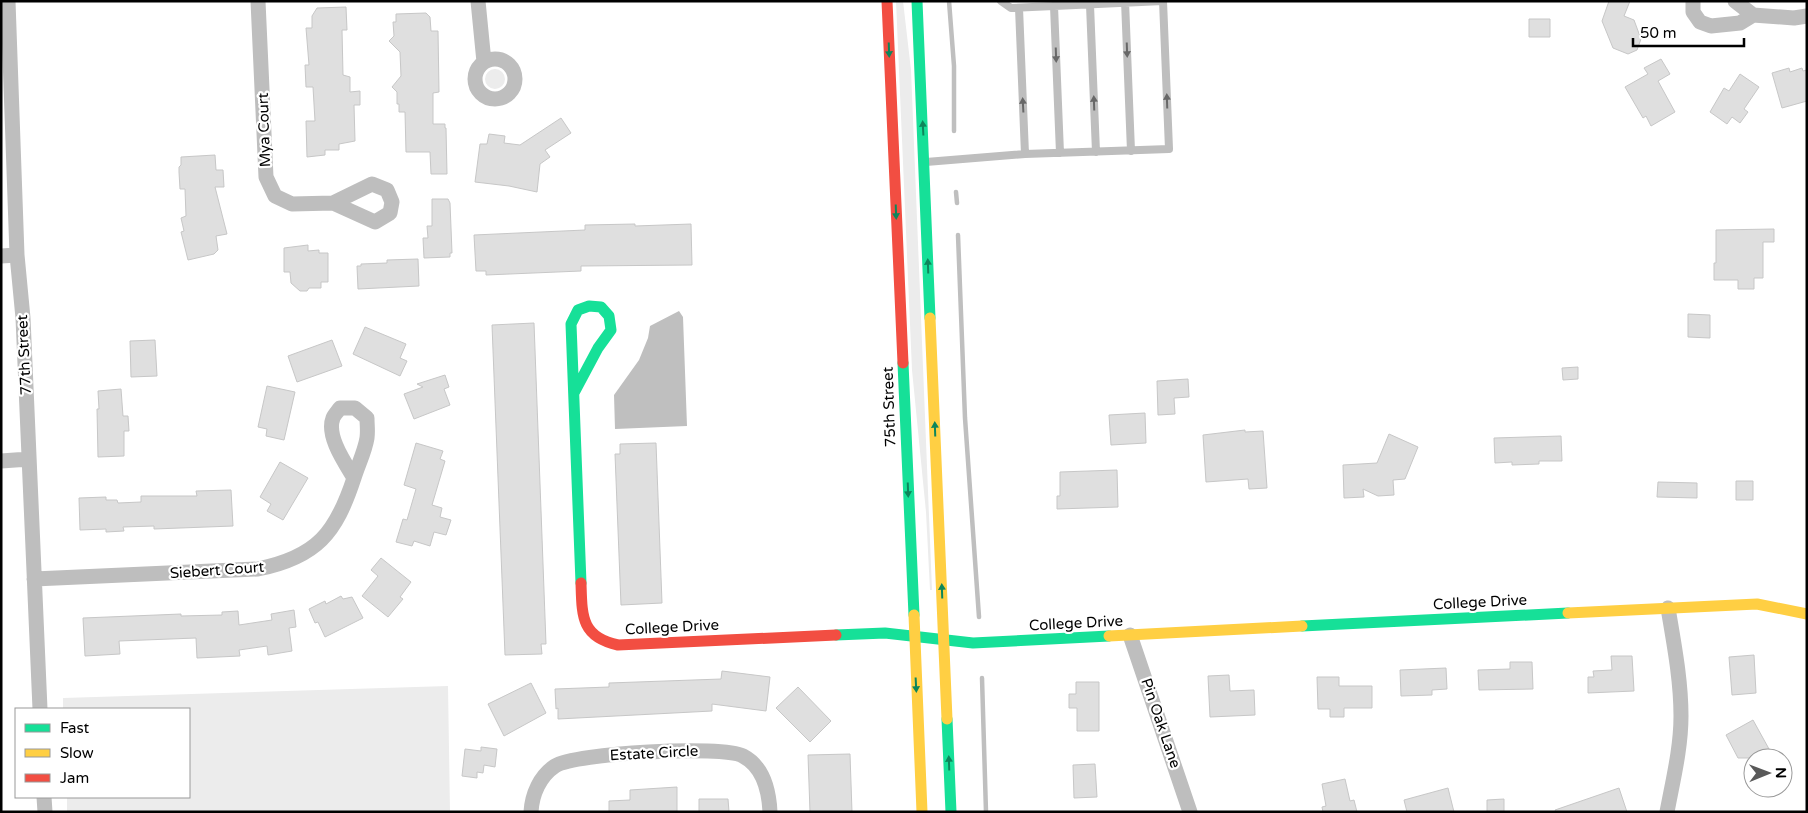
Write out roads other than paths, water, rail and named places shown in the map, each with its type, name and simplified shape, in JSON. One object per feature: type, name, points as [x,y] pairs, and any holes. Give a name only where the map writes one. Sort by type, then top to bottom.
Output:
[{"type":"street","name":"77th Street","points":[[8,1],[17,255],[23,318],[40,708]]},
{"type":"street","name":"Mya Court","points":[[258,1],[266,177],[275,196],[292,204],[333,203]]},
{"type":"street","points":[[478,1],[484,62]]},
{"type":"street","name":"75th Street","points":[[886,1],[922,812]]},
{"type":"street","points":[[917,1],[951,812]]},
{"type":"street","points":[[1693,1],[1693,12],[1700,22],[1711,26],[1740,22],[1753,15],[1794,18],[1807,16]]},
{"type":"street","points":[[1735,1],[1753,15]]},
{"type":"street","points":[[1,256],[17,255]]},
{"type":"street","name":"College Drive","points":[[574,393],[598,348],[611,330],[609,316],[601,307],[589,306],[578,310],[572,324],[574,393],[583,616],[586,625],[598,639],[606,643],[618,645],[885,633],[973,643],[1757,604],[1807,614]]},
{"type":"street","points":[[1,461],[29,459]]},
{"type":"street","name":"Siebert Court","points":[[34,579],[258,569],[281,564],[306,552],[322,540],[335,525],[345,505],[354,478]]},
{"type":"street","points":[[1667,812],[1678,754],[1681,716],[1679,677],[1668,608]]},
{"type":"street","name":"Pin Oak Lane","points":[[1130,635],[1190,812]]},
{"type":"street","name":"Estate Circle","points":[[531,812],[537,787],[544,776],[561,763],[590,756],[700,750],[729,752],[742,755],[753,762],[761,773],[766,785],[770,812]]},
{"type":"street","points":[[44,798],[44,812]]},
{"type":"lane","points":[[924,162],[1025,154],[1168,149],[1163,1],[1019,8],[1011,8],[1002,1]]},
{"type":"lane","points":[[1125,2],[1131,150]]},
{"type":"lane","points":[[1090,5],[1096,152]]},
{"type":"lane","points":[[1054,6],[1060,153]]},
{"type":"lane","points":[[1019,8],[1025,154]]},
{"type":"waterway","points":[[949,1],[954,66],[954,131]]},
{"type":"waterway","points":[[956,192],[957,203]]},
{"type":"waterway","points":[[958,235],[965,418],[979,617]]},
{"type":"waterway","points":[[982,678],[986,812]]}]
